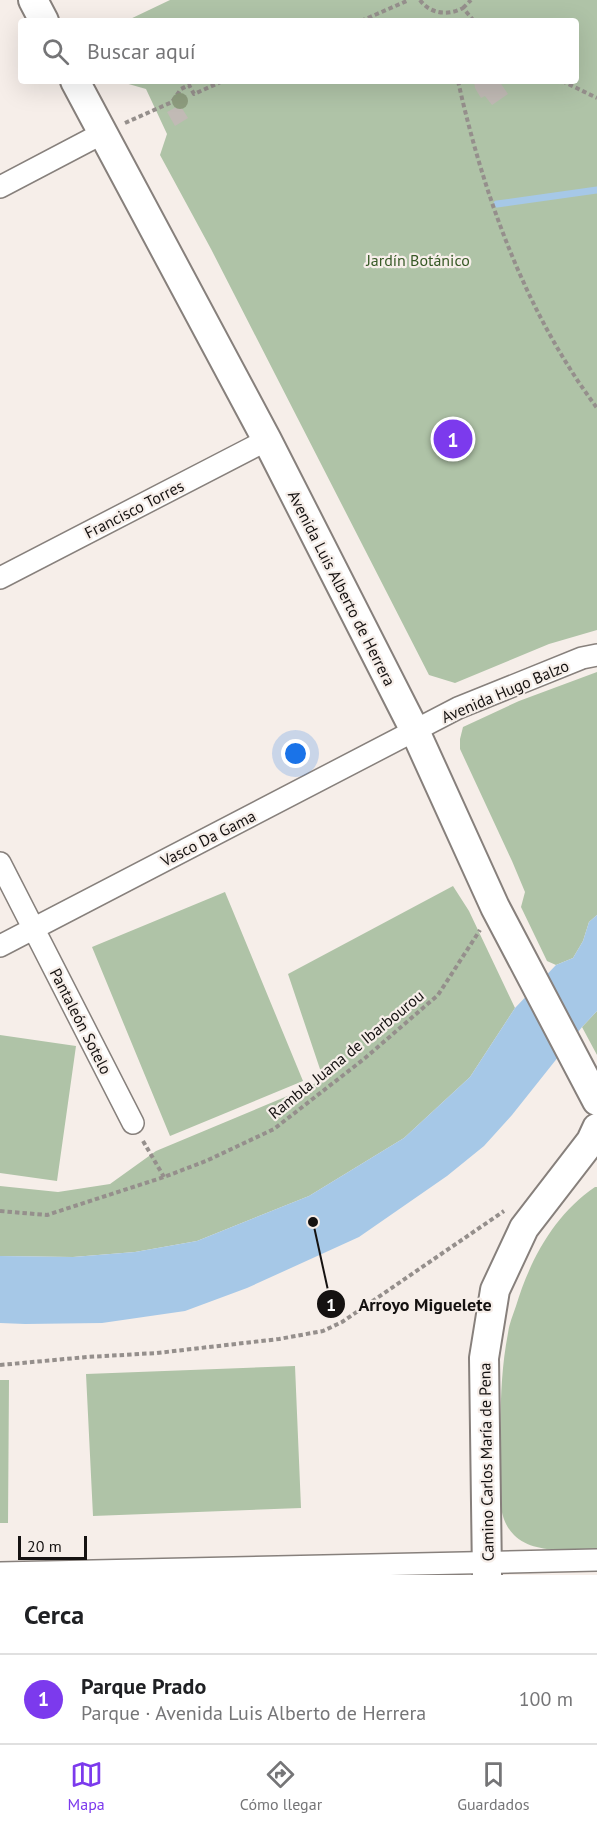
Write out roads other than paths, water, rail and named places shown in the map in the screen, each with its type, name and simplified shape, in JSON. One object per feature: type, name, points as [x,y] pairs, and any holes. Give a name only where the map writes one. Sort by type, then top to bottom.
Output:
[{"type":"street","points":[[33,0],[42,18]]},
{"type":"street","name":"Avenida Luis Alberto de Herrera","points":[[77,84],[267,440],[415,730],[495,907],[597,1101]]},
{"type":"street","points":[[0,187],[103,133]]},
{"type":"street","name":"Francisco Torres","points":[[0,578],[267,440]]},
{"type":"street","name":"Avenida Hugo Balzo","points":[[415,730],[458,708],[582,658],[597,655]]},
{"type":"street","name":"Vasco Da Gama","points":[[0,946],[415,730]]},
{"type":"street","name":"Pantaleón Sotelo","points":[[0,863],[133,1122]]},
{"type":"street","name":"Camino Carlos María de Pena","points":[[487,1568],[484,1358],[495,1290],[525,1228],[591,1141],[597,1128]]},
{"type":"street","points":[[0,1573],[487,1568],[597,1560]]},
{"type":"water","points":[[597,915],[597,1011],[484,1146],[447,1176],[359,1237],[247,1288],[185,1311],[102,1323],[0,1323],[0,1256],[73,1257],[135,1252],[197,1241],[309,1196],[404,1138],[470,1077],[515,1008],[556,965],[573,958],[583,941],[589,922]]},
{"type":"waterway","points":[[497,204],[597,190]]},
{"type":"place","name":"Parque Prado","points":[[453,439]]},
{"type":"place","name":"Arroyo Miguelete","points":[[313,1222]]},
{"type":"park label","name":"Jardín Botánico","points":[[418,260]]}]
